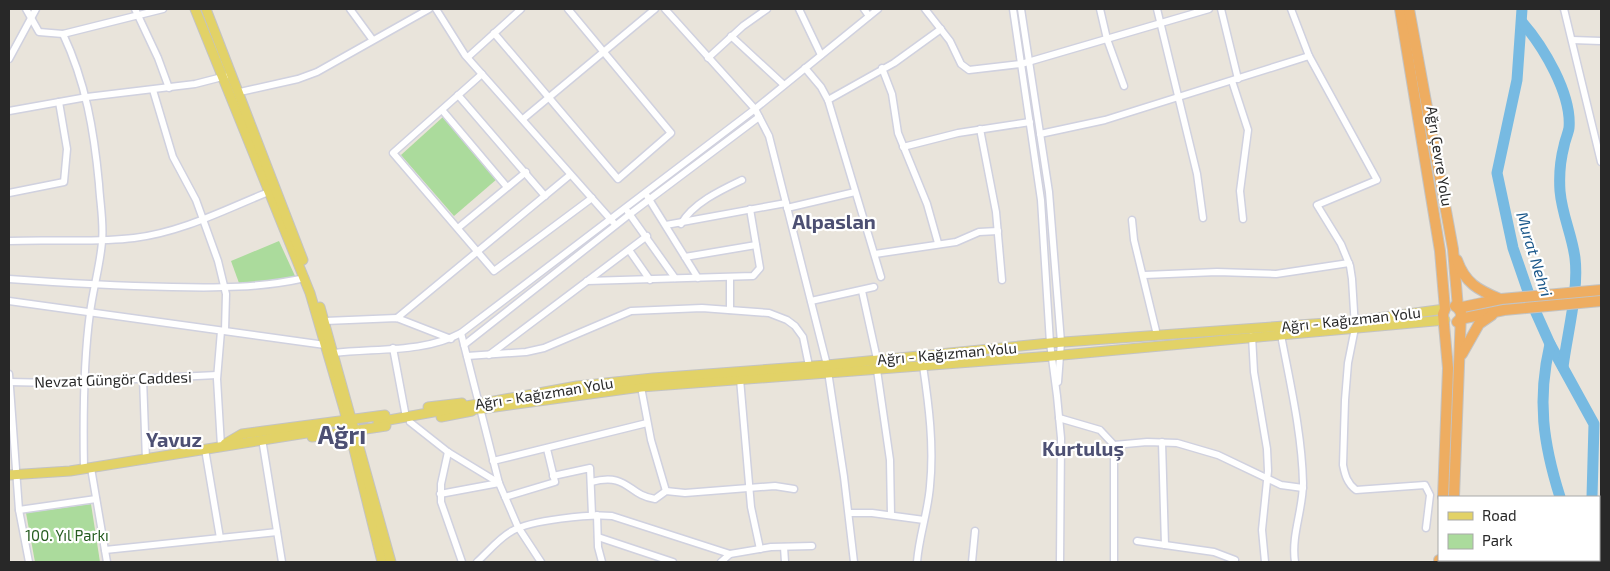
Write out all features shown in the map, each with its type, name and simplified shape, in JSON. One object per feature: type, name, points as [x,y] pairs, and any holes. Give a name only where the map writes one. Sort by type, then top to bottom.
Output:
[{"type":"highway","name":"Ağrı Çevre Yolu","points":[[1400,9],[1440,251],[1448,368],[1443,496]]},
{"type":"highway","name":"Ağrı Çevre Yolu","points":[[1409,9],[1453,249],[1458,308],[1461,313],[1461,355],[1454,496]]},
{"type":"highway","points":[[1453,249],[1465,278],[1472,285],[1501,299]]},
{"type":"highway","points":[[1445,309],[1450,306],[1458,308],[1501,299],[1601,290]]},
{"type":"highway","points":[[1445,320],[1453,324],[1460,319],[1504,310],[1601,301]]},
{"type":"highway","points":[[1461,355],[1479,324],[1486,318],[1504,310]]},
{"type":"main road","points":[[195,9],[222,77],[273,191],[325,321],[352,430],[391,562]]},
{"type":"main road","points":[[206,9],[240,92],[304,278],[349,419]]},
{"type":"main road","name":"Ağrı - Kağızman Yolu","points":[[480,406],[577,386],[809,366],[827,369],[877,370],[1252,336],[1282,335],[1445,309]]},
{"type":"main road","name":"Ağrı - Kağızman Yolu","points":[[378,422],[451,409],[641,387],[740,379],[827,369],[877,359],[1157,335],[1445,320]]},
{"type":"main road","points":[[221,446],[242,434],[405,412],[448,403],[480,406]]},
{"type":"main road","points":[[221,446],[239,449],[410,422],[480,406]]},
{"type":"main road","points":[[352,430],[382,562]]},
{"type":"main road","points":[[12,475],[146,460],[319,431]]},
{"type":"street","points":[[26,9],[36,29],[42,34],[63,34],[137,11],[163,9]]},
{"type":"street","points":[[9,59],[36,9]]},
{"type":"street","points":[[350,9],[372,40]]},
{"type":"street","points":[[240,92],[308,76],[429,9]]},
{"type":"street","points":[[436,9],[456,42],[482,74],[615,225]]},
{"type":"street","points":[[468,57],[521,9]]},
{"type":"street","points":[[494,33],[618,179],[671,133],[568,9]]},
{"type":"street","points":[[523,119],[655,9]]},
{"type":"street","points":[[665,9],[755,109],[769,136],[827,369],[849,513],[854,562]]},
{"type":"street","points":[[708,58],[731,36],[767,9]]},
{"type":"street","points":[[799,9],[821,55]]},
{"type":"street","points":[[864,9],[869,16]]},
{"type":"street","points":[[464,345],[615,225],[628,211],[878,9]]},
{"type":"street","points":[[925,9],[941,29],[965,68],[977,69],[1021,64],[1209,9]]},
{"type":"street","points":[[1013,9],[1040,200],[1050,343],[1056,355]]},
{"type":"street","points":[[1021,9],[1049,192],[1061,342],[1056,355],[1059,418],[1060,562]]},
{"type":"street","points":[[1100,9],[1107,39],[1124,86]]},
{"type":"street","points":[[1157,9],[1196,174],[1203,218]]},
{"type":"street","points":[[1221,9],[1235,80],[1248,130],[1240,191],[1244,219]]},
{"type":"street","points":[[1291,9],[1309,56],[1377,180],[1317,205],[1349,263],[1355,324],[1348,363],[1345,400],[1343,465],[1346,478],[1356,490],[1425,485],[1430,495],[1426,528]]},
{"type":"street","points":[[1564,9],[1601,162]]},
{"type":"street","points":[[137,11],[169,88]]},
{"type":"street","points":[[828,100],[882,68],[894,63],[941,29]]},
{"type":"street","points":[[63,34],[78,66],[95,136],[102,240],[96,286],[90,312],[85,382],[88,468],[96,499],[107,562]]},
{"type":"street","points":[[731,36],[784,85]]},
{"type":"street","points":[[1572,40],[1601,41]]},
{"type":"street","points":[[1040,134],[1105,120],[1309,56]]},
{"type":"street","points":[[805,68],[821,87],[828,100],[881,277]]},
{"type":"street","points":[[882,68],[892,94],[898,133],[927,204],[938,243]]},
{"type":"street","points":[[9,111],[87,97],[169,88],[232,74]]},
{"type":"street","points":[[482,74],[393,153],[494,271],[592,198]]},
{"type":"street","points":[[153,90],[173,157],[196,200],[218,261],[225,287],[223,331],[217,375],[221,446]]},
{"type":"street","points":[[458,95],[545,196]]},
{"type":"street","points":[[9,193],[64,182],[68,149],[59,102]]},
{"type":"street","points":[[442,110],[507,187]]},
{"type":"street","points":[[647,196],[759,117]]},
{"type":"street","points":[[903,147],[980,129],[1030,122]]},
{"type":"street","points":[[980,129],[998,231],[1002,280]]},
{"type":"street","points":[[458,228],[526,172]]},
{"type":"street","points":[[397,318],[570,175]]},
{"type":"street","points":[[681,224],[686,215],[707,199],[742,180]]},
{"type":"street","points":[[9,241],[102,240],[149,235],[203,220],[273,191]]},
{"type":"street","points":[[666,225],[681,224],[750,209],[786,205],[855,192]]},
{"type":"street","points":[[647,196],[698,278]]},
{"type":"street","points":[[586,281],[753,276],[758,272],[750,209]]},
{"type":"street","points":[[334,353],[425,346],[451,339],[610,219],[628,211]]},
{"type":"street","points":[[628,211],[675,278]]},
{"type":"street","points":[[1132,220],[1134,240],[1157,335]]},
{"type":"street","points":[[875,254],[938,243],[956,242],[979,232],[998,231]]},
{"type":"street","points":[[488,356],[647,236]]},
{"type":"street","points":[[685,257],[756,245]]},
{"type":"street","points":[[629,250],[650,280]]},
{"type":"street","points":[[1144,275],[1216,272],[1276,274],[1349,263]]},
{"type":"street","points":[[9,279],[96,286],[225,287],[268,285],[304,278]]},
{"type":"street","points":[[730,278],[730,310]]},
{"type":"street","points":[[811,302],[874,287]]},
{"type":"street","points":[[862,291],[877,359]]},
{"type":"street","points":[[9,301],[325,345]]},
{"type":"street","points":[[467,356],[488,356],[544,348],[631,311],[677,307],[769,313],[787,320],[795,326],[803,337],[809,366]]},
{"type":"street","points":[[325,321],[397,318],[451,339]]},
{"type":"street","points":[[461,333],[498,484],[518,527],[541,562]]},
{"type":"street","points":[[1282,335],[1302,460],[1303,500],[1293,547],[1295,562]]},
{"type":"street","points":[[1252,336],[1254,372],[1267,449],[1267,479],[1262,530],[1265,562]]},
{"type":"street","points":[[393,348],[405,412]]},
{"type":"street","points":[[917,562],[930,486],[930,423],[923,366]]},
{"type":"street","points":[[877,370],[890,460],[891,515]]},
{"type":"street","points":[[9,374],[12,475],[29,562]]},
{"type":"street","name":"Nevzat Güngör Caddesi","points":[[9,382],[85,382],[217,375]]},
{"type":"street","points":[[143,378],[146,460]]},
{"type":"street","points":[[740,379],[751,507],[760,549]]},
{"type":"street","points":[[641,387],[660,478],[666,491]]},
{"type":"street","points":[[1059,418],[1100,430],[1114,445],[1114,562]]},
{"type":"street","points":[[410,422],[448,452],[498,484]]},
{"type":"street","points":[[493,461],[647,423]]},
{"type":"street","points":[[1162,442],[1165,544]]},
{"type":"street","points":[[1114,445],[1177,443],[1218,456],[1290,488],[1303,488]]},
{"type":"street","points":[[263,445],[282,562]]},
{"type":"street","points":[[505,497],[555,482],[547,449]]},
{"type":"street","points":[[205,450],[220,538]]},
{"type":"street","points":[[448,452],[440,494],[444,518],[462,562]]},
{"type":"street","points":[[554,476],[590,468],[594,515],[602,562]]},
{"type":"street","points":[[591,482],[607,478],[619,481],[648,498],[655,499],[666,491],[685,493],[775,486],[794,489]]},
{"type":"street","points":[[440,494],[498,484]]},
{"type":"street","points":[[19,510],[96,499]]},
{"type":"street","points":[[849,513],[891,515],[924,520]]},
{"type":"street","points":[[477,562],[503,537],[518,527],[594,515],[612,516],[730,554],[760,549],[812,546]]},
{"type":"street","points":[[972,562],[975,531]]},
{"type":"street","points":[[105,550],[277,532]]},
{"type":"street","points":[[598,536],[673,562]]},
{"type":"street","points":[[1137,541],[1214,552],[1235,560]]},
{"type":"street","points":[[784,547],[785,562]]},
{"type":"street","points":[[721,562],[730,554]]},
{"type":"green space","points":[[443,117],[497,179],[454,216],[401,155]]},
{"type":"green space","points":[[279,241],[295,276],[273,284],[239,283],[231,261]]},
{"type":"green space","name":"100. Yıl Parkı","points":[[91,504],[100,562],[35,562],[26,513]]},
{"type":"waterway","name":"Murat Nehri","points":[[1522,9],[1517,80],[1497,173],[1513,248],[1533,306],[1550,344],[1594,424],[1592,496]]},
{"type":"waterway","points":[[1522,22],[1539,44],[1555,71],[1566,100],[1569,115],[1569,128],[1560,168],[1560,185],[1561,200],[1574,250],[1576,271],[1574,298],[1563,367]]},
{"type":"waterway","points":[[1550,344],[1544,384],[1544,421],[1549,458],[1560,496]]},
{"type":"tunnel","points":[[319,431],[378,422]]},
{"type":"district","name":"Alpaslan","points":[[834,221]]},
{"type":"district","name":"Ağrı","points":[[342,434]]},
{"type":"district","name":"Yavuz","points":[[174,439]]},
{"type":"district","name":"Kurtuluş","points":[[1083,448]]}]
